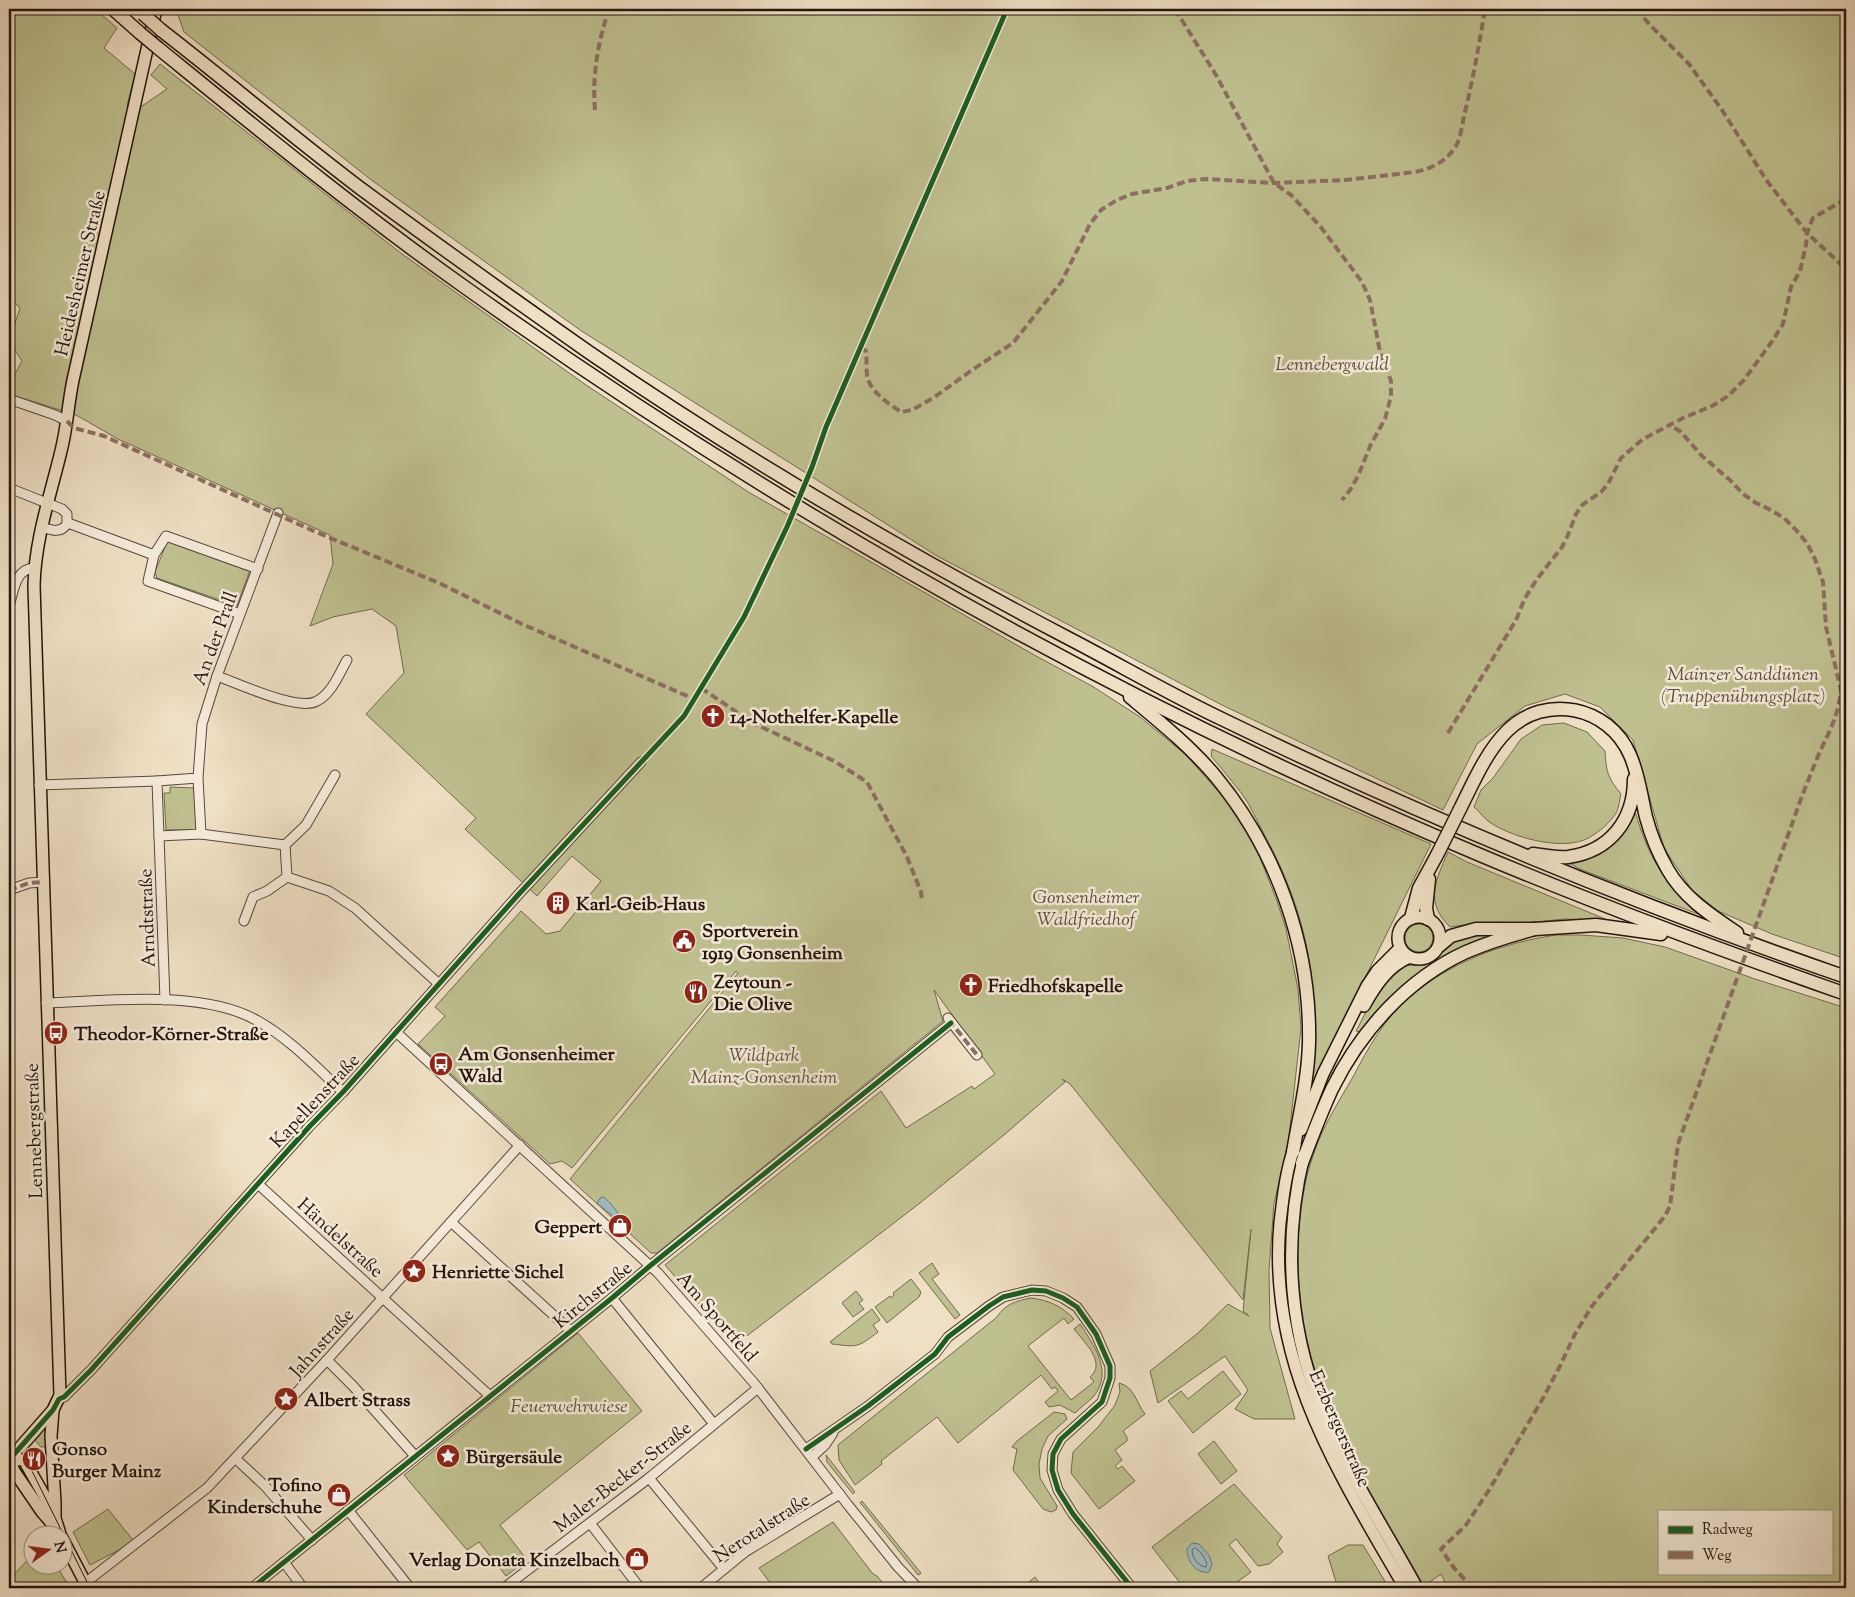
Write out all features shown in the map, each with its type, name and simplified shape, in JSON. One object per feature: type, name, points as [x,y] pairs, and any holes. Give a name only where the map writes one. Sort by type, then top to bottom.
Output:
[{"type":"highway","points":[[113,9],[158,48],[346,200],[466,288],[713,454],[945,592],[1117,685],[1352,799],[1479,855],[1693,941],[1846,994]]},
{"type":"highway","points":[[140,11],[161,30],[357,185],[485,279],[627,377],[734,447],[854,520],[958,580],[1220,718],[1349,779],[1518,852],[1758,947],[1846,977]]},
{"type":"highway","points":[[1117,685],[1191,750],[1238,805],[1257,836],[1273,868],[1286,901],[1297,936],[1304,971],[1309,1043],[1306,1079],[1293,1152]]},
{"type":"highway","points":[[1411,918],[1420,888],[1484,764],[1502,737],[1516,724],[1535,714],[1555,708],[1588,713],[1615,732],[1630,754],[1638,778],[1650,832],[1660,858],[1669,872],[1680,887],[1708,913],[1758,947]]},
{"type":"highway","points":[[1518,852],[1568,857],[1592,849],[1609,838],[1624,822],[1632,803],[1634,779],[1630,754]]},
{"type":"highway","points":[[1428,919],[1426,892],[1437,855]]},
{"type":"highway","points":[[1439,946],[1451,936],[1467,930],[1535,929],[1566,926],[1614,927],[1693,941]]},
{"type":"highway","points":[[1302,1163],[1332,1089],[1368,1032],[1384,1013],[1406,991],[1445,964],[1482,946],[1535,929]]},
{"type":"main road","name":"Heidesheimer Straße","points":[[47,504],[61,451],[73,380],[156,9]]},
{"type":"main road","name":"Lennebergstraße","points":[[47,504],[34,568],[39,785],[59,1399]]},
{"type":"main road","points":[[1422,917],[1428,919],[1434,922],[1440,933],[1439,946],[1430,957],[1424,959],[1410,958],[1400,948],[1398,934],[1401,927],[1411,918],[1422,917]]},
{"type":"main road","name":"Erzbergerstraße","points":[[1400,948],[1377,972],[1353,1011],[1323,1074],[1293,1152],[1282,1204],[1279,1238],[1280,1292],[1284,1321],[1305,1400],[1331,1457],[1405,1588]]},
{"type":"main road","name":"Erzbergerstraße","points":[[1410,958],[1395,965],[1388,972],[1365,1004],[1320,1100],[1302,1163],[1294,1207],[1290,1264],[1295,1319],[1307,1369],[1316,1396],[1341,1451],[1417,1588]]},
{"type":"main road","name":"Kapellenstraße","points":[[9,1459],[53,1410],[59,1399]]},
{"type":"main road","points":[[48,1513],[55,1502],[52,1436],[53,1410]]},
{"type":"main road","points":[[9,1459],[14,1471],[48,1513],[54,1524]]},
{"type":"main road","points":[[72,1557],[86,1586]]},
{"type":"street","points":[[9,399],[67,421]]},
{"type":"street","points":[[9,488],[65,511],[68,517],[66,527],[59,531],[41,527]]},
{"type":"street","name":"An der Prall","points":[[200,834],[198,778],[202,724],[217,676],[278,513]]},
{"type":"street","points":[[68,523],[154,555]]},
{"type":"street","points":[[240,614],[148,581],[154,555],[166,536],[258,569]]},
{"type":"street","points":[[9,606],[18,576],[24,570],[34,568]]},
{"type":"street","points":[[217,676],[291,703],[306,705],[317,702],[331,690],[347,660]]},
{"type":"street","name":"Kapellenstraße","points":[[59,1399],[64,1398],[91,1370],[343,1092],[518,895],[641,762]]},
{"type":"street","points":[[287,878],[285,845],[306,825],[334,775]]},
{"type":"street","points":[[39,785],[198,778]]},
{"type":"street","name":"Arndtstraße","points":[[157,781],[164,1000]]},
{"type":"street","points":[[159,836],[200,834],[285,845]]},
{"type":"street","points":[[287,878],[329,891],[355,908],[439,984]]},
{"type":"street","points":[[244,920],[253,897],[267,891],[287,878]]},
{"type":"street","points":[[9,890],[29,883],[43,882]]},
{"type":"street","points":[[46,1003],[164,1000],[217,1004],[257,1020],[288,1042],[343,1092]]},
{"type":"street","name":"Kirchstraße","points":[[252,1588],[612,1298],[950,1020],[977,1055]]},
{"type":"street","name":"Am Sportfeld","points":[[396,1032],[651,1265],[694,1312],[758,1388],[898,1567],[918,1588]]},
{"type":"street","name":"Jahnstraße","points":[[86,1586],[207,1488],[236,1459],[520,1145]]},
{"type":"street","name":"Händelstraße","points":[[258,1184],[490,1396]]},
{"type":"street","points":[[451,1222],[571,1331]]},
{"type":"street","points":[[809,1453],[825,1445],[838,1428],[935,1354],[948,1337],[1003,1297],[1032,1290],[1046,1291],[1063,1298],[1077,1308],[1096,1334],[1110,1366],[1110,1378],[1102,1402],[1061,1440],[1053,1454],[1052,1470],[1058,1490],[1073,1514],[1132,1588]]},
{"type":"street","points":[[612,1298],[714,1424]]},
{"type":"street","points":[[327,1360],[353,1386],[415,1456]]},
{"type":"street","name":"Maler-Becker-Straße","points":[[504,1588],[517,1585],[590,1523],[649,1478],[758,1388]]},
{"type":"street","points":[[236,1459],[265,1486],[312,1540]]},
{"type":"street","points":[[649,1478],[724,1569]]},
{"type":"street","name":"Nerotalstraße","points":[[701,1588],[745,1552],[840,1494]]},
{"type":"street","points":[[348,1510],[410,1588]]},
{"type":"street","points":[[590,1523],[640,1588]]},
{"type":"street","points":[[284,1562],[303,1588]]},
{"type":"green space","points":[[9,9],[95,9],[117,28],[104,48],[135,74],[127,106],[142,106],[167,89],[151,75],[160,64],[402,254],[586,385],[750,493],[1092,686],[1140,717],[1185,754],[1225,799],[1255,845],[1286,929],[1298,989],[1301,1028],[1288,1145],[1274,1203],[1269,1270],[1270,1328],[1295,1419],[1254,1419],[1235,1409],[1248,1390],[1225,1356],[1158,1403],[1150,1371],[1197,1334],[1228,1304],[1249,1316],[1243,1311],[1251,1229],[1243,1300],[1070,1084],[1062,1079],[1065,1082],[1004,1135],[920,1203],[735,1345],[665,1265],[881,1091],[906,1128],[972,1086],[974,1089],[995,1074],[934,990],[943,1021],[657,1253],[651,1253],[570,1179],[738,973],[736,971],[572,1168],[562,1161],[550,1164],[418,1044],[445,1016],[435,1007],[521,911],[546,934],[560,931],[601,881],[572,856],[537,896],[465,829],[476,818],[366,714],[404,673],[396,626],[372,609],[333,617],[310,626],[333,564],[330,535],[118,439],[76,415],[9,394],[9,385],[22,361],[9,341],[20,308],[9,297]]},
{"type":"green space","name":"Lennebergwald","points":[[176,9],[1846,9],[1846,959],[1772,934],[1718,911],[1692,890],[1664,848],[1633,740],[1600,707],[1565,694],[1525,706],[1477,744],[1443,810],[1222,705],[937,556],[580,330],[370,179],[184,32]]},
{"type":"green space","points":[[170,541],[250,570],[237,606],[157,578],[155,572],[167,542]]},
{"type":"green space","points":[[1564,723],[1587,732],[1605,751],[1608,774],[1621,794],[1617,811],[1611,819],[1600,830],[1584,840],[1561,844],[1521,837],[1488,821],[1474,807],[1481,790],[1493,778],[1521,739],[1542,725]]},
{"type":"green space","points":[[1212,749],[1431,844],[1315,1084],[1312,1083],[1315,1017],[1313,986],[1301,924],[1292,894],[1248,803],[1211,756]]},
{"type":"green space","points":[[170,787],[194,788],[196,828],[194,830],[166,830],[164,793],[170,793]]},
{"type":"green space","points":[[1635,811],[1646,842],[1659,868],[1676,891],[1698,914],[1582,870],[1569,863],[1617,840],[1626,829]]},
{"type":"green space","points":[[1448,852],[1467,862],[1610,921],[1565,919],[1514,924],[1471,924],[1450,927],[1437,909],[1435,900],[1437,881]]},
{"type":"green space","points":[[1419,924],[1429,928],[1433,938],[1429,948],[1419,952],[1409,948],[1405,938],[1409,928]]},
{"type":"green space","points":[[1489,933],[1490,936],[1472,944],[1360,1032],[1356,1031],[1378,989],[1402,966],[1432,962],[1459,937]]},
{"type":"green space","points":[[1556,935],[1623,938],[1665,947],[1755,979],[1846,1008],[1846,1588],[1448,1588],[1441,1574],[1424,1586],[1356,1468],[1341,1437],[1316,1374],[1303,1319],[1298,1271],[1298,1246],[1307,1174],[1322,1133],[1332,1114],[1371,1045],[1384,1025],[1400,1006],[1425,985],[1459,964],[1516,943]]},
{"type":"green space","points":[[932,1263],[939,1274],[932,1279],[960,1315],[955,1319],[919,1273]]},
{"type":"green space","points":[[911,1279],[921,1292],[919,1297],[887,1323],[875,1307],[890,1296],[891,1298],[894,1295],[893,1293]]},
{"type":"green space","points":[[856,1291],[863,1300],[859,1303],[864,1309],[853,1317],[842,1303]]},
{"type":"green space","points":[[1031,1298],[1054,1304],[1074,1319],[1068,1324],[1064,1318],[1028,1346],[1071,1400],[1094,1382],[1090,1377],[1095,1371],[1096,1365],[1088,1346],[1074,1329],[1080,1324],[1091,1341],[1100,1359],[1102,1369],[1099,1388],[1093,1397],[1075,1413],[1060,1405],[1049,1407],[1045,1402],[1058,1391],[1055,1387],[1052,1389],[1041,1375],[958,1443],[937,1417],[881,1461],[882,1464],[855,1485],[839,1460],[838,1445],[997,1317],[1007,1306]]},
{"type":"green space","points":[[872,1309],[880,1320],[873,1325],[878,1332],[857,1345],[832,1344],[830,1342]]},
{"type":"green space","name":"Feuerwehrwiese","points":[[578,1333],[642,1411],[500,1525],[527,1560],[506,1576],[479,1542],[467,1550],[404,1475]]},
{"type":"green space","points":[[1223,1371],[1241,1394],[1193,1433],[1168,1401],[1181,1391],[1188,1399]]},
{"type":"green space","points":[[1119,1383],[1129,1388],[1145,1414],[1123,1431],[1127,1441],[1115,1450],[1122,1460],[1115,1466],[1118,1469],[1122,1466],[1135,1481],[1099,1509],[1071,1473],[1073,1452],[1099,1426],[1115,1405],[1120,1392]]},
{"type":"green space","points":[[1054,1412],[1065,1414],[1067,1419],[1048,1436],[1042,1449],[1039,1464],[1040,1478],[1057,1506],[1056,1510],[1051,1512],[1043,1509],[1013,1470],[1017,1449],[1012,1447]]},
{"type":"green space","points":[[44,1429],[47,1431],[48,1447],[41,1447],[34,1439]]},
{"type":"green space","points":[[1214,1441],[1237,1471],[1221,1484],[1198,1454]]},
{"type":"green space","points":[[826,1455],[855,1492],[853,1494],[827,1462]]},
{"type":"green space","points":[[1234,1484],[1282,1537],[1277,1544],[1283,1552],[1269,1564],[1258,1566],[1236,1539],[1229,1545],[1251,1572],[1229,1588],[1184,1588],[1152,1547]]},
{"type":"green space","points":[[862,1501],[920,1574],[918,1575],[860,1503]]},
{"type":"green space","points":[[108,1509],[133,1540],[125,1547],[90,1565],[73,1532]]},
{"type":"green space","points":[[833,1522],[873,1574],[887,1588],[774,1588],[759,1568]]},
{"type":"green space","points":[[1348,1545],[1363,1545],[1389,1588],[1338,1588],[1328,1556]]},
{"type":"green space","points":[[22,1566],[22,1574],[61,1574],[70,1588],[9,1588],[9,1580]]},
{"type":"green space","points":[[1035,1577],[1043,1588],[1022,1588]]},
{"type":"water","points":[[604,1197],[618,1213],[615,1218],[597,1203],[600,1198]]},
{"type":"water","points":[[1192,1543],[1199,1544],[1209,1555],[1212,1564],[1209,1572],[1200,1571],[1193,1566],[1187,1554],[1187,1549]]},
{"type":"tram line","points":[[9,1440],[19,1449],[29,1465],[90,1588]]},
{"type":"marked path","points":[[184,9],[215,9]]},
{"type":"marked path","points":[[595,110],[594,84],[597,59],[609,9]]},
{"type":"marked path","points":[[1175,9],[1216,75],[1274,183],[1291,195],[1320,226],[1362,282],[1370,300],[1380,352],[1391,381],[1391,396],[1385,419],[1371,444],[1358,476],[1342,500]]},
{"type":"marked path","points":[[861,347],[866,351],[867,375],[875,392],[901,412],[912,410],[933,398],[1013,343],[1062,281],[1090,224],[1101,210],[1117,200],[1132,194],[1167,188],[1187,181],[1206,179],[1274,183],[1346,180],[1427,169],[1448,156],[1459,139],[1485,9]]},
{"type":"marked path","points":[[1636,9],[1689,64],[1722,110],[1767,181],[1807,233],[1846,269]]},
{"type":"marked path","points":[[1448,733],[1516,620],[1525,598],[1562,547],[1576,514],[1582,505],[1601,492],[1608,484],[1621,458],[1643,439],[1683,418],[1712,406],[1728,396],[1744,380],[1783,324],[1791,287],[1800,271],[1807,233],[1813,218],[1846,199]]},
{"type":"marked path","points":[[67,421],[74,428],[104,436],[316,532],[439,583],[522,624],[694,699]]},
{"type":"marked path","points":[[1473,1588],[1454,1568],[1441,1549],[1466,1525],[1489,1490],[1542,1400],[1575,1334],[1592,1306],[1665,1216],[1670,1206],[1678,1144],[1802,796],[1832,725],[1840,698],[1841,690],[1826,627],[1823,582],[1807,543],[1784,518],[1743,494],[1701,455],[1681,432],[1670,425]]},
{"type":"marked path","points":[[701,688],[753,723],[834,761],[867,782],[907,857],[921,892],[922,902]]},
{"type":"marked path","points":[[9,890],[29,883],[43,882]]},
{"type":"marked path","points":[[949,1020],[977,1055]]},
{"type":"cycle path","points":[[9,1460],[53,1410],[59,1399],[64,1397],[91,1370],[309,1127],[343,1092],[518,895],[684,716],[744,617],[787,527],[826,427],[1007,9]]},
{"type":"cycle path","points":[[252,1588],[951,1023]]},
{"type":"cycle path","points":[[806,1449],[868,1406],[935,1354],[948,1337],[1003,1297],[1032,1290],[1046,1291],[1063,1298],[1077,1307],[1096,1334],[1110,1366],[1110,1378],[1102,1402],[1061,1439],[1053,1454],[1052,1470],[1058,1490],[1073,1514],[1132,1588]]},
{"type":"place","name":"14-Nothelfer-Kapelle","points":[[713,716]]},
{"type":"place","name":"Karl-Geib-Haus","points":[[558,903]]},
{"type":"place","name":"Sportverein 1919 Gonsenheim","points":[[684,941]]},
{"type":"place","name":"Friedhofskapelle","points":[[971,985]]},
{"type":"place","name":"Zeytoun - Die Olive","points":[[696,992]]},
{"type":"place","name":"Theodor-Körner-Straße","points":[[56,1033]]},
{"type":"place","name":"Am Gonsenheimer Wald","points":[[441,1064]]},
{"type":"place","name":"Geppert","points":[[620,1226]]},
{"type":"place","name":"Henriette Sichel","points":[[414,1271]]},
{"type":"place","name":"Albert Strass","points":[[286,1399]]},
{"type":"place","name":"Bürgersäule","points":[[448,1456]]},
{"type":"place","name":"Gonso Burger Mainz","points":[[34,1459]]},
{"type":"place","name":"Tofino Kinderschuhe","points":[[339,1495]]},
{"type":"place","name":"Verlag Donata Kinzelbach","points":[[637,1559]]},
{"type":"park label","name":"Mainzer Sanddünen (Truppenübungsplatz)","points":[[1743,684]]},
{"type":"park label","name":"Gonsenheimer Waldfriedhof","points":[[1086,907]]},
{"type":"park label","name":"Wildpark Mainz-Gonsenheim","points":[[764,1065]]}]
